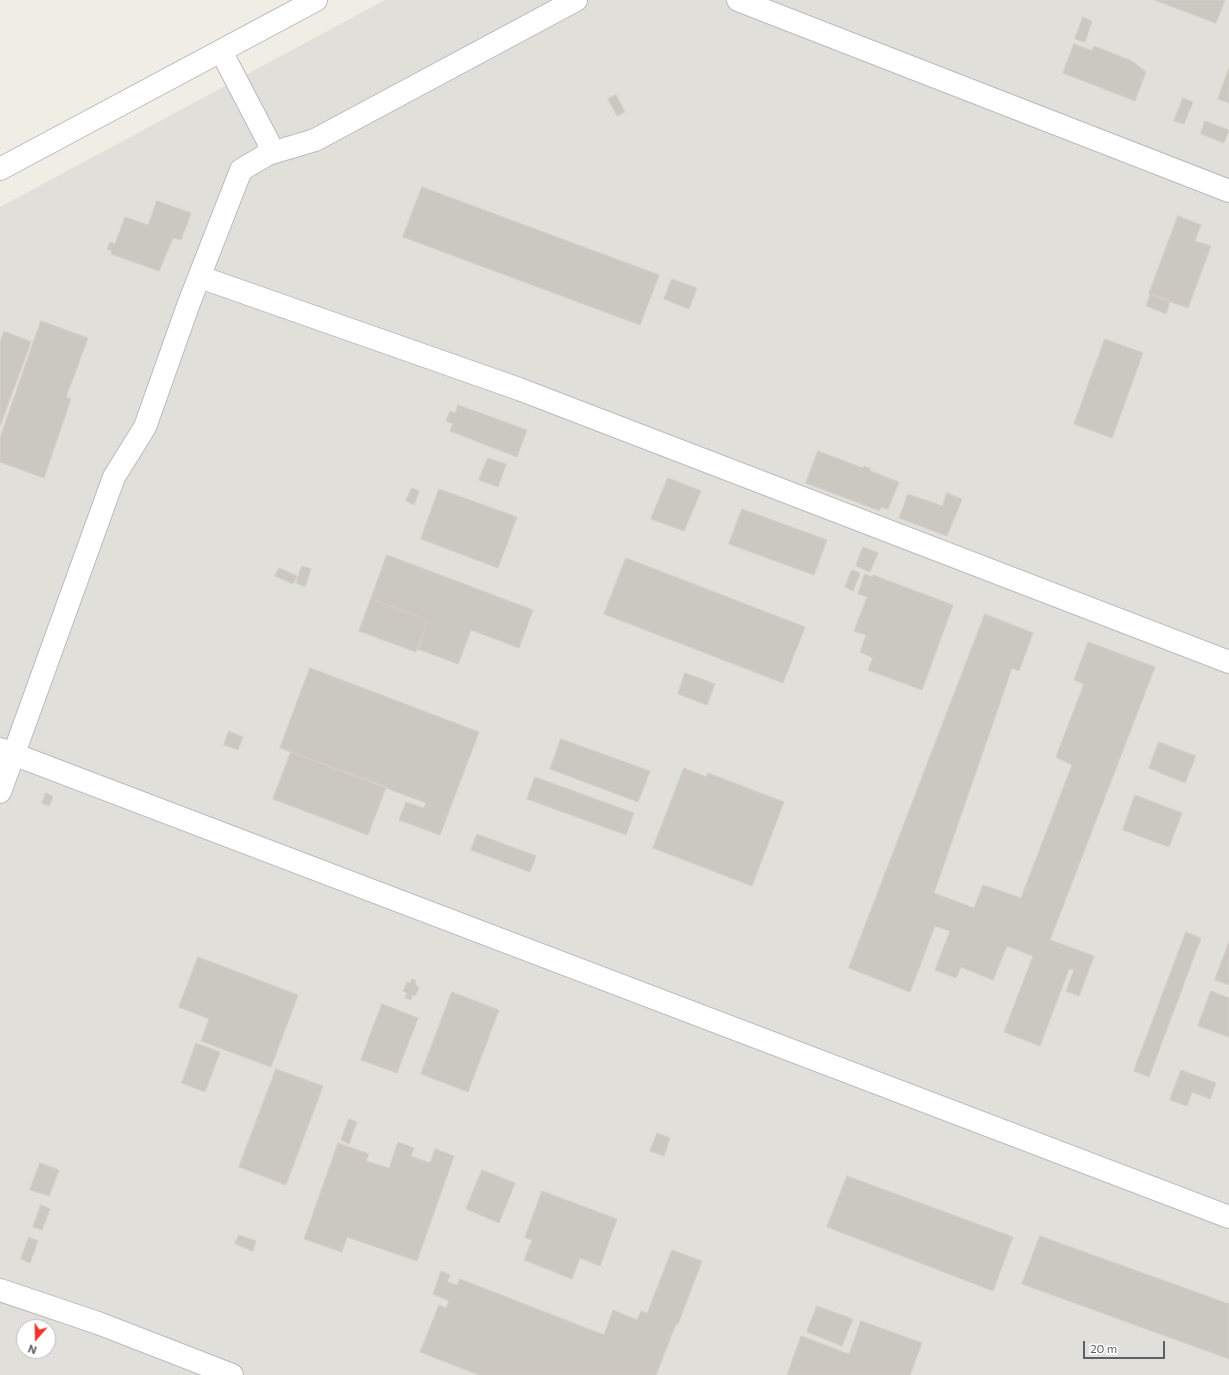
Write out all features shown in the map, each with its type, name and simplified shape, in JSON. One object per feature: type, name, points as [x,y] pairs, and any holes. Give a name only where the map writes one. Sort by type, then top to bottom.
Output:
[{"type":"street","points":[[0,168],[144,91],[222,52],[316,0]]},
{"type":"street","points":[[0,792],[7,752],[114,477],[144,427],[189,303],[241,170],[268,148],[315,140],[576,0]]},
{"type":"street","points":[[738,0],[1229,191]]},
{"type":"street","points":[[222,52],[233,72],[268,148]]},
{"type":"street","points":[[200,278],[519,389],[1229,662]]},
{"type":"street","points":[[7,752],[1229,1217]]},
{"type":"street","points":[[0,1290],[98,1323],[232,1375]]},
{"type":"shaded area","points":[[385,0],[1229,0],[1229,1375],[0,1375],[0,207]]},
{"type":"building","points":[[1155,0],[1225,0],[1216,23]]},
{"type":"building","points":[[1083,17],[1092,21],[1085,42],[1075,39]]},
{"type":"building","points":[[1074,44],[1092,51],[1094,46],[1132,61],[1146,72],[1135,101],[1063,73]]},
{"type":"building","points":[[1229,68],[1229,103],[1218,99]]},
{"type":"building","points":[[616,95],[625,112],[617,116],[608,99]]},
{"type":"building","points":[[1183,98],[1193,102],[1184,124],[1174,121]]},
{"type":"building","points":[[1205,121],[1229,130],[1224,143],[1201,134]]},
{"type":"building","points":[[422,187],[659,275],[640,325],[403,237]]},
{"type":"building","points":[[157,201],[191,213],[181,240],[173,238],[159,271],[111,254],[112,251],[107,249],[110,242],[115,244],[125,217],[148,225]]},
{"type":"building","points":[[1178,216],[1201,225],[1195,241],[1211,246],[1188,308],[1149,294]]},
{"type":"building","points":[[672,279],[697,288],[689,309],[664,299]]},
{"type":"building","points":[[1151,294],[1170,301],[1166,314],[1146,306]]},
{"type":"building","points":[[41,321],[88,338],[66,397],[71,399],[44,478],[0,462],[0,438]]},
{"type":"building","points":[[4,331],[31,342],[0,426],[0,343]]},
{"type":"building","points":[[1105,339],[1143,353],[1112,438],[1074,424]]},
{"type":"building","points":[[458,405],[527,430],[517,457],[450,431],[453,424],[446,421],[450,411],[455,413]]},
{"type":"building","points":[[818,451],[863,468],[864,466],[871,469],[870,471],[899,482],[888,509],[881,507],[880,511],[806,483]]},
{"type":"building","points":[[488,458],[506,464],[498,487],[479,480]]},
{"type":"building","points":[[668,478],[701,491],[684,531],[651,519]]},
{"type":"building","points":[[412,488],[419,491],[414,505],[406,501]]},
{"type":"building","points":[[439,489],[517,517],[498,568],[421,539]]},
{"type":"building","points":[[947,493],[962,499],[947,536],[899,518],[908,494],[942,506]]},
{"type":"building","points":[[742,509],[827,540],[814,575],[729,544]]},
{"type":"building","points":[[863,547],[878,553],[870,572],[856,566]]},
{"type":"building","points":[[387,555],[533,610],[519,648],[471,630],[458,664],[418,649],[428,620],[371,599]]},
{"type":"building","points":[[626,558],[805,627],[783,683],[604,614]]},
{"type":"building","points":[[302,566],[311,569],[305,587],[296,583]]},
{"type":"building","points":[[279,568],[297,576],[293,584],[275,576]]},
{"type":"building","points":[[852,570],[860,573],[853,591],[845,587]]},
{"type":"building","points":[[865,574],[872,577],[873,575],[953,605],[922,690],[868,670],[873,658],[860,652],[866,635],[854,631],[867,597],[858,594]]},
{"type":"building","points":[[371,599],[428,620],[416,652],[359,631]]},
{"type":"building","points":[[985,614],[1033,633],[1019,671],[1012,668],[934,893],[974,908],[983,885],[1021,898],[1072,765],[1056,757],[1084,684],[1074,680],[1088,642],[1155,667],[1050,940],[1094,956],[1079,996],[1066,991],[1074,970],[1069,969],[1040,1046],[1004,1032],[1033,956],[1007,946],[993,980],[961,967],[956,978],[935,970],[950,931],[935,926],[910,992],[849,968]]},
{"type":"building","points":[[310,668],[479,732],[440,835],[399,820],[406,802],[424,808],[426,803],[280,748]]},
{"type":"building","points":[[685,673],[715,684],[707,705],[678,694]]},
{"type":"building","points":[[229,731],[243,737],[238,750],[224,745]]},
{"type":"building","points":[[561,739],[650,771],[638,802],[550,769]]},
{"type":"building","points":[[1159,742],[1196,756],[1185,783],[1149,768]]},
{"type":"building","points":[[291,752],[386,787],[368,835],[273,799]]},
{"type":"building","points":[[684,768],[706,777],[708,773],[784,802],[752,886],[653,848]]},
{"type":"building","points":[[535,777],[634,813],[626,835],[527,799]]},
{"type":"building","points":[[46,793],[53,796],[49,806],[42,803]]},
{"type":"building","points":[[1135,795],[1182,813],[1169,847],[1123,830]]},
{"type":"building","points":[[477,834],[536,856],[530,872],[471,850]]},
{"type":"building","points":[[1186,932],[1201,938],[1149,1077],[1134,1071]]},
{"type":"building","points":[[1229,942],[1229,985],[1215,980]]},
{"type":"building","points":[[198,957],[298,995],[271,1067],[201,1041],[209,1019],[179,1007]]},
{"type":"building","points":[[412,979],[416,981],[415,985],[419,987],[415,996],[412,995],[411,1000],[405,998],[407,993],[403,991],[407,982],[410,983]]},
{"type":"building","points":[[1211,991],[1229,998],[1229,1037],[1198,1026]]},
{"type":"building","points":[[452,992],[499,1010],[468,1092],[421,1074]]},
{"type":"building","points":[[382,1004],[418,1018],[397,1073],[361,1060]]},
{"type":"building","points":[[196,1043],[220,1052],[205,1092],[182,1083]]},
{"type":"building","points":[[276,1069],[323,1086],[286,1185],[239,1167]]},
{"type":"building","points":[[1181,1070],[1216,1083],[1210,1099],[1192,1092],[1187,1106],[1170,1100]]},
{"type":"building","points":[[349,1119],[357,1122],[349,1144],[341,1140]]},
{"type":"building","points":[[657,1133],[670,1138],[664,1156],[650,1151]]},
{"type":"building","points":[[398,1142],[414,1148],[411,1156],[430,1163],[435,1149],[454,1156],[417,1261],[347,1237],[342,1252],[304,1239],[338,1143],[369,1154],[366,1161],[389,1168]]},
{"type":"building","points":[[40,1163],[59,1170],[49,1196],[30,1190]]},
{"type":"building","points":[[482,1170],[515,1183],[499,1223],[466,1209]]},
{"type":"building","points":[[847,1176],[1013,1237],[993,1291],[827,1227]]},
{"type":"building","points":[[542,1191],[617,1219],[600,1266],[580,1258],[572,1279],[524,1260],[532,1240],[525,1238]]},
{"type":"building","points":[[41,1205],[50,1209],[42,1230],[33,1227]]},
{"type":"building","points":[[239,1235],[256,1241],[253,1251],[235,1244]]},
{"type":"building","points":[[1040,1236],[1229,1304],[1229,1359],[1022,1284]]},
{"type":"building","points":[[29,1237],[38,1241],[30,1263],[21,1259]]},
{"type":"building","points":[[672,1250],[702,1261],[678,1324],[676,1324],[656,1375],[479,1375],[420,1352],[439,1305],[446,1308],[449,1301],[433,1294],[441,1271],[450,1275],[447,1282],[457,1285],[460,1279],[604,1335],[613,1310],[637,1320],[641,1311],[647,1313]]},
{"type":"building","points":[[817,1306],[853,1319],[842,1346],[807,1332]]},
{"type":"building","points":[[861,1321],[922,1343],[910,1375],[787,1375],[801,1336],[849,1354]]}]
